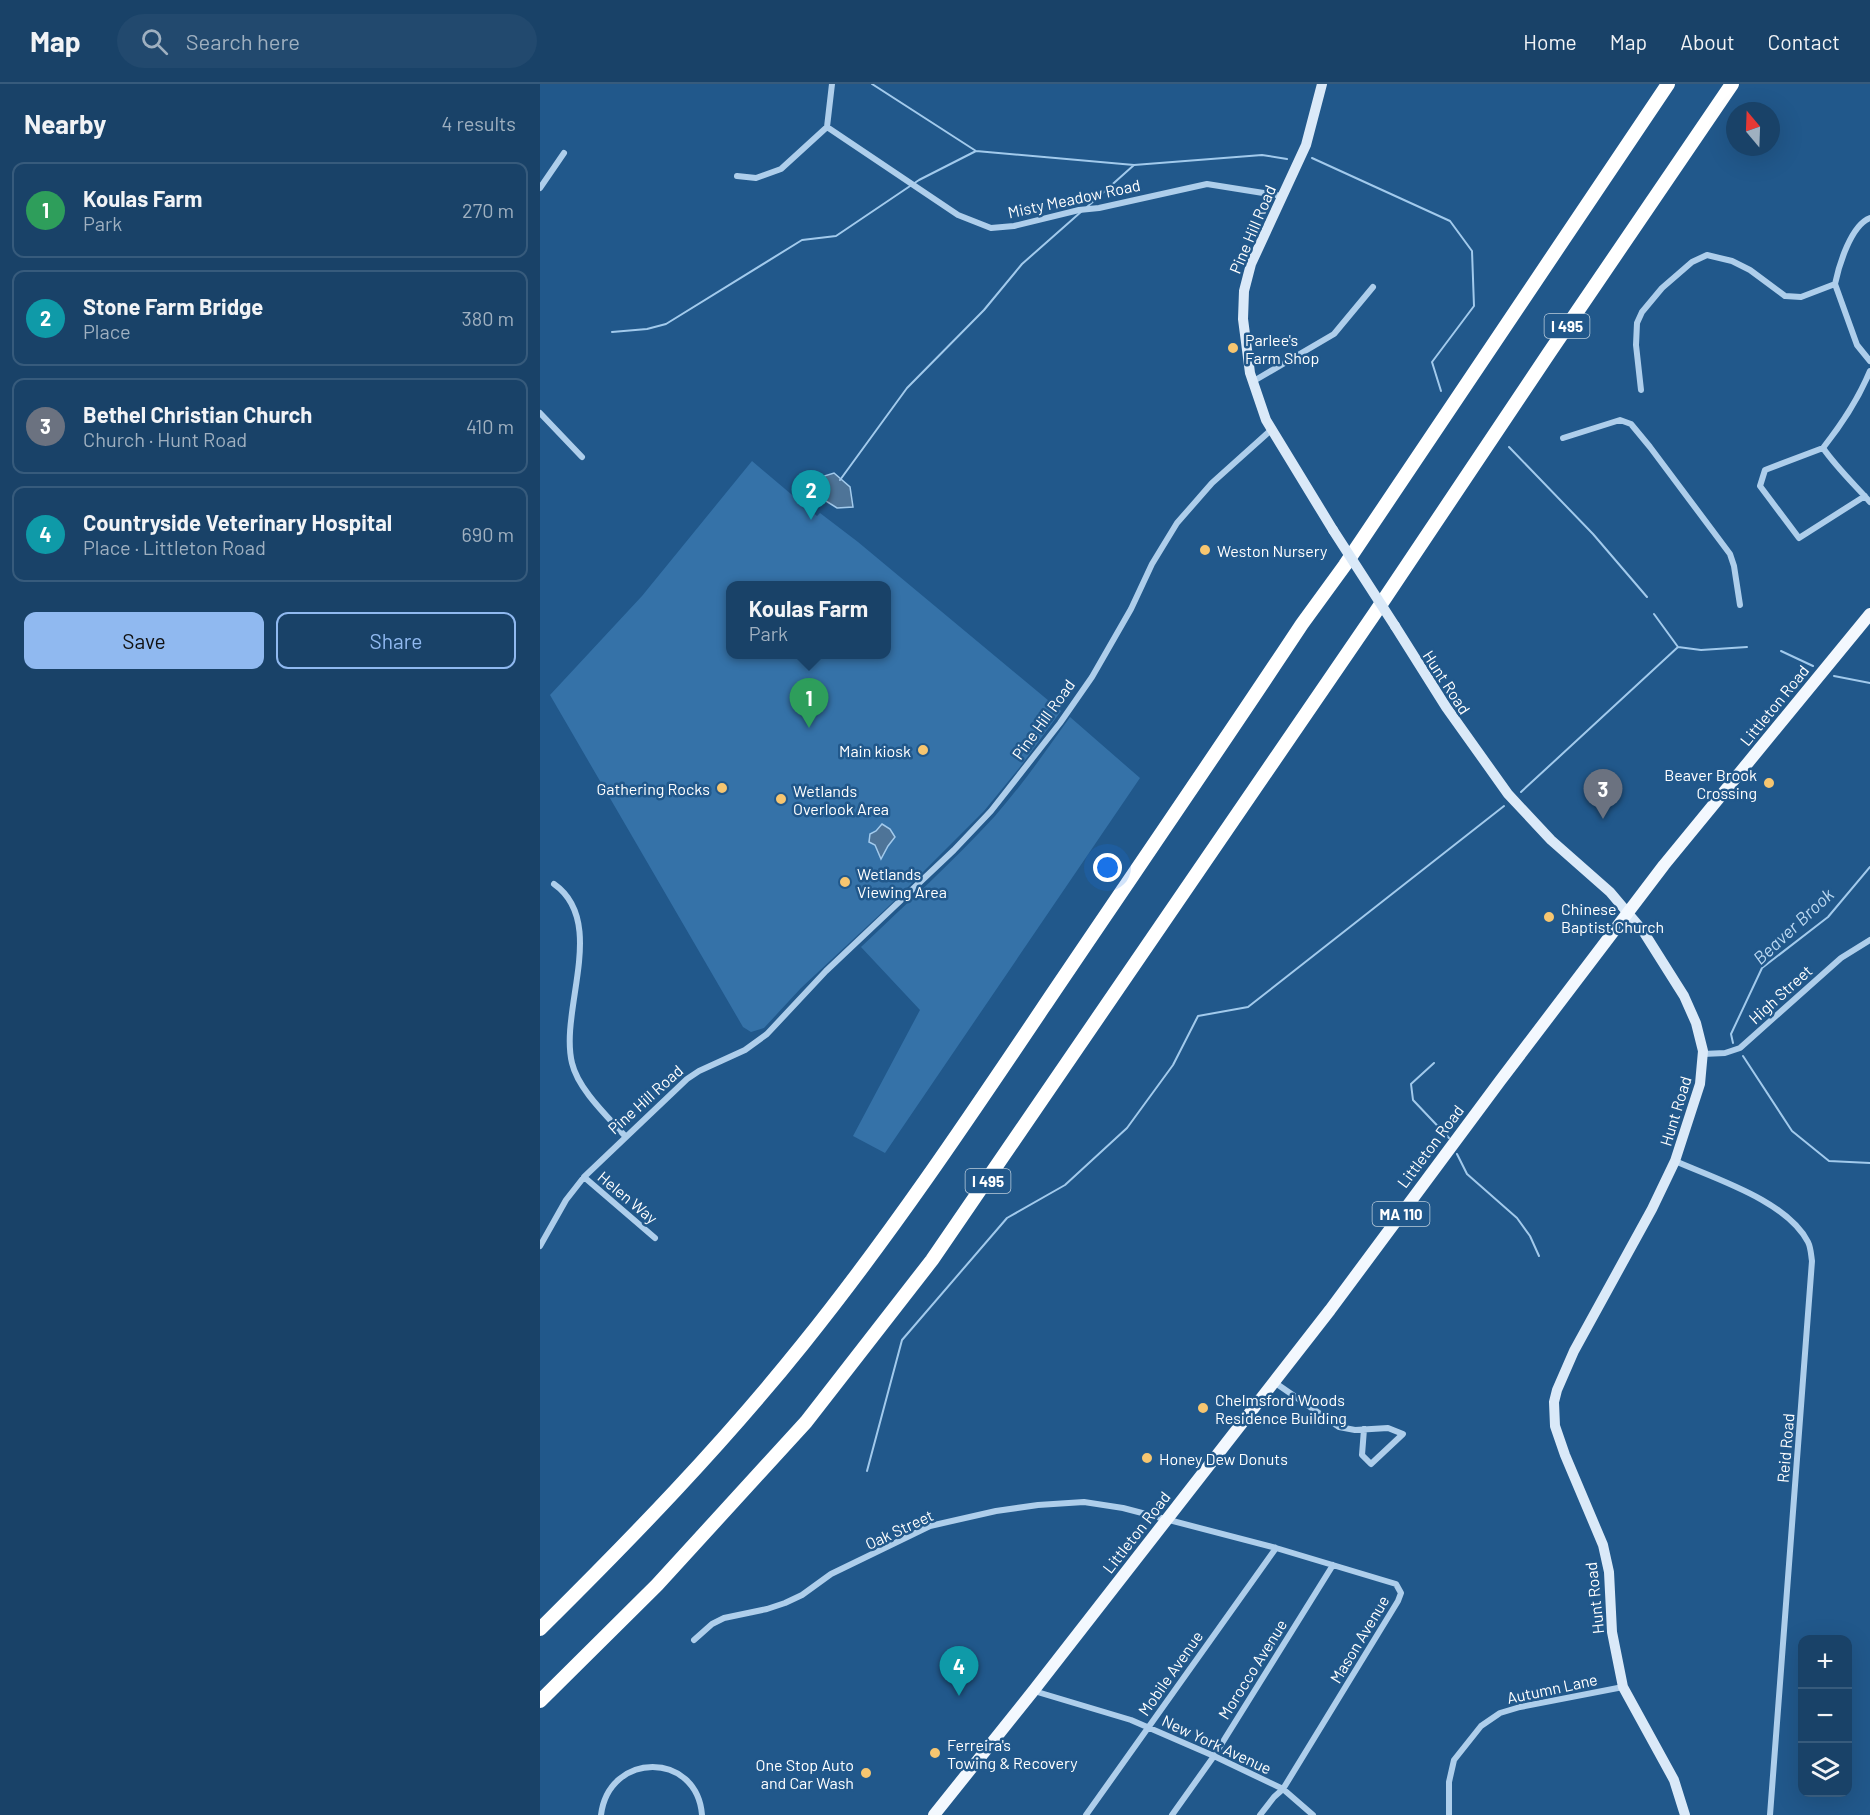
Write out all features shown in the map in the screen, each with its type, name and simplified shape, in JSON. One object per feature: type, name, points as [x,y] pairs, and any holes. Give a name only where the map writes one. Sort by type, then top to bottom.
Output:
[{"type":"highway","points":[[540,1629],[702,1462],[794,1354],[858,1274],[968,1119],[1668,84]]},
{"type":"highway","name":"I 495","points":[[540,1701],[657,1586],[790,1440],[932,1260],[1375,613],[1555,343],[1732,84]]},
{"type":"main road","name":"Littleton Road","points":[[934,1815],[1274,1382],[1628,911],[1870,614]]},
{"type":"street","points":[[737,176],[756,178],[781,169],[827,127],[832,84]]},
{"type":"street","name":"Pine Hill Road","points":[[540,1246],[566,1200],[584,1177],[625,1136],[687,1079],[745,1050],[767,1034],[826,971],[981,822],[1020,775],[1111,647],[1152,564],[1177,524],[1212,483],[1271,430],[1252,382],[1244,335],[1245,282],[1308,139],[1322,84]]},
{"type":"street","name":"Misty Meadow Road","points":[[827,127],[958,215],[991,228],[1014,226],[1207,184],[1282,196]]},
{"type":"street","points":[[540,188],[564,153]]},
{"type":"street","points":[[1870,218],[1865,220],[1853,236],[1840,260],[1834,284],[1857,345],[1870,361]]},
{"type":"street","points":[[1641,390],[1636,345],[1637,323],[1642,312],[1662,288],[1692,262],[1707,255],[1732,261],[1750,270],[1785,296],[1801,297],[1834,284]]},
{"type":"street","points":[[1252,382],[1334,334],[1373,287]]},
{"type":"street","points":[[1823,448],[1836,466],[1867,499],[1799,538],[1760,486],[1765,470],[1823,448],[1853,406],[1870,371]]},
{"type":"street","points":[[540,413],[582,457]]},
{"type":"street","points":[[1563,438],[1620,420],[1632,424],[1730,554],[1740,605]]},
{"type":"street","name":"Hunt Road","points":[[1271,430],[1446,707],[1508,794],[1551,840],[1628,911],[1684,996],[1696,1023],[1703,1054],[1700,1083],[1675,1161],[1652,1209],[1574,1352],[1554,1402],[1555,1426],[1603,1545],[1609,1572],[1612,1632],[1623,1687],[1674,1780],[1685,1815]]},
{"type":"street","points":[[554,884],[566,894],[571,902],[578,929],[579,959],[570,1038],[572,1065],[581,1084],[625,1136]]},
{"type":"street","name":"High Street","points":[[1703,1054],[1725,1053],[1740,1048],[1841,958],[1870,940]]},
{"type":"street","name":"Reid Road","points":[[1675,1161],[1740,1189],[1775,1209],[1796,1225],[1809,1244],[1812,1260],[1770,1815]]},
{"type":"street","name":"Helen Way","points":[[584,1177],[656,1238]]},
{"type":"street","points":[[1274,1382],[1339,1427],[1388,1428],[1403,1434],[1371,1464],[1362,1455],[1364,1429]]},
{"type":"street","name":"Oak Street","points":[[694,1640],[712,1624],[724,1618],[785,1603],[802,1595],[831,1575],[930,1526],[996,1510],[1084,1502],[1124,1508],[1168,1519]]},
{"type":"street","name":"Mason Avenue","points":[[1168,1519],[1396,1584],[1400,1590],[1400,1597],[1283,1789],[1260,1815]]},
{"type":"street","name":"Mobile Avenue","points":[[1086,1815],[1276,1548]]},
{"type":"street","name":"Morocco Avenue","points":[[1172,1815],[1214,1756],[1333,1565]]},
{"type":"street","name":"Autumn Lane","points":[[1449,1815],[1449,1782],[1454,1760],[1481,1726],[1500,1713],[1520,1707],[1623,1687]]},
{"type":"street","name":"New York Avenue","points":[[1034,1690],[1113,1714],[1214,1756],[1283,1789],[1312,1815]]},
{"type":"street","points":[[601,1815],[605,1796],[616,1780],[632,1770],[651,1767],[669,1770],[684,1778],[697,1796],[702,1815]]},
{"type":"shaded area","points":[[752,461],[817,516],[820,513],[858,542],[1061,711],[984,811],[891,904],[801,988],[764,1028],[751,1032],[743,1027],[550,695],[642,596]]},
{"type":"shaded area","points":[[834,473],[850,487],[853,507],[837,508],[810,491],[811,480]]},
{"type":"shaded area","points":[[1070,717],[1140,778],[885,1153],[853,1136],[920,1010],[861,947],[995,816]]},
{"type":"shaded area","points":[[882,824],[890,829],[895,837],[881,859],[875,845],[869,842],[870,834]]},
{"type":"waterway","points":[[872,84],[976,151],[1134,165],[1262,155],[1287,159]]},
{"type":"waterway","points":[[612,332],[647,329],[666,324],[802,240],[836,236],[919,180],[976,151]]},
{"type":"waterway","points":[[1312,158],[1450,221],[1472,251],[1474,306],[1432,362],[1441,391]]},
{"type":"waterway","points":[[1087,207],[1134,165]]},
{"type":"waterway","points":[[840,480],[907,388],[984,310],[1022,264],[1082,211]]},
{"type":"waterway","points":[[1509,447],[1593,534],[1647,597]]},
{"type":"waterway","points":[[1654,614],[1678,647],[1701,650],[1747,647]]},
{"type":"waterway","points":[[1521,792],[1678,647]]},
{"type":"waterway","points":[[1781,651],[1813,666]]},
{"type":"waterway","points":[[1834,676],[1870,683]]},
{"type":"waterway","points":[[867,1471],[902,1340],[1007,1218],[1065,1185],[1127,1128],[1173,1065],[1198,1016],[1248,1007],[1504,806]]},
{"type":"waterway","name":"Beaver Brook","points":[[1733,1043],[1731,1034],[1762,968],[1828,917],[1870,867]]},
{"type":"waterway","name":"Beaver Brook","points":[[1743,1056],[1792,1131],[1829,1161],[1870,1163]]},
{"type":"waterway","points":[[1434,1063],[1411,1084],[1413,1100],[1449,1138]]},
{"type":"waterway","points":[[1457,1154],[1467,1174],[1517,1218],[1530,1236],[1539,1256]]},
{"type":"place","name":"Parlee's Farm Shop","points":[[1233,348]]},
{"type":"place","name":"Stone Farm Bridge","points":[[811,520]]},
{"type":"place","name":"Weston Nursery","points":[[1205,550]]},
{"type":"place","name":"Koulas Farm","points":[[809,728]]},
{"type":"place","name":"Main kiosk","points":[[923,750]]},
{"type":"place","name":"Beaver Brook Crossing","points":[[1769,783]]},
{"type":"place","name":"Gathering Rocks","points":[[722,788]]},
{"type":"place","name":"Wetlands Overlook Area","points":[[781,799]]},
{"type":"place","name":"Bethel Christian Church","points":[[1603,819]]},
{"type":"place","name":"Wetlands Viewing Area","points":[[845,882]]},
{"type":"place","name":"Chinese Baptist Church","points":[[1549,917]]},
{"type":"place","name":"Chelmsford Woods Residence Building","points":[[1203,1408]]},
{"type":"place","name":"Honey Dew Donuts","points":[[1147,1458]]},
{"type":"place","name":"Countryside Veterinary Hospital","points":[[959,1696]]},
{"type":"place","name":"Ferreira's Towing & Recovery","points":[[935,1753]]},
{"type":"place","name":"One Stop Auto and Car Wash","points":[[866,1773]]}]
